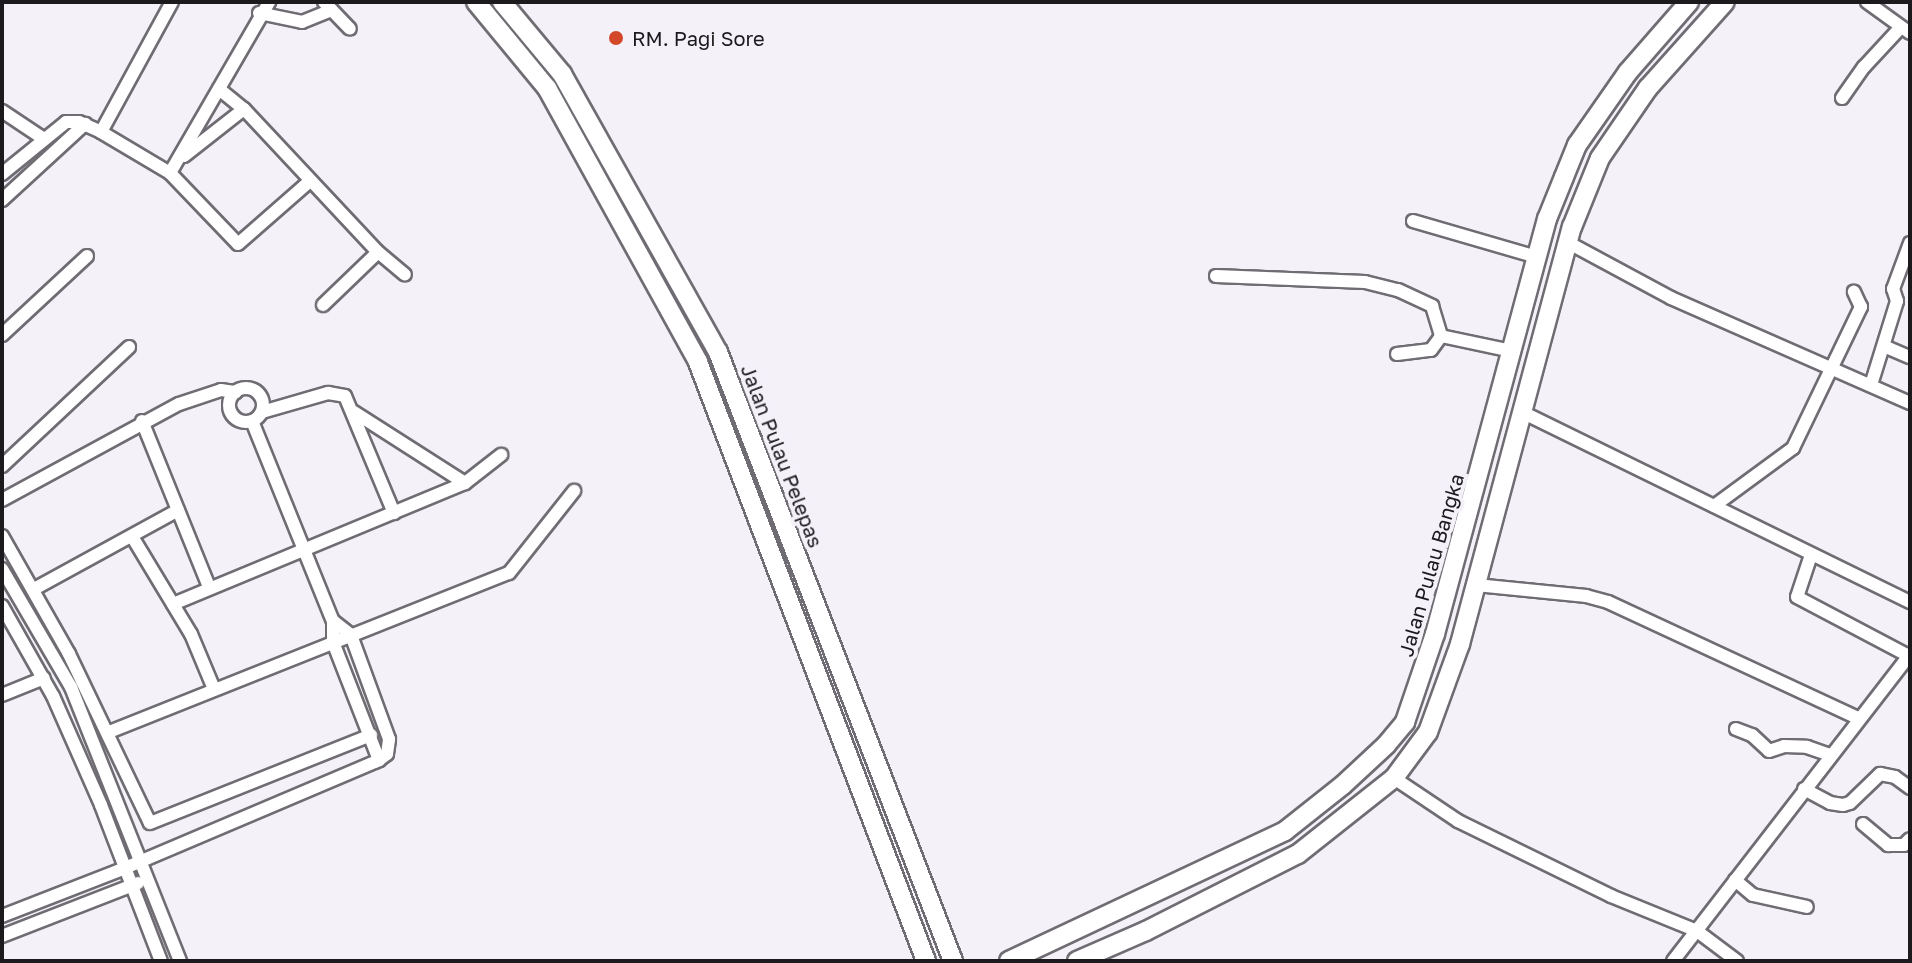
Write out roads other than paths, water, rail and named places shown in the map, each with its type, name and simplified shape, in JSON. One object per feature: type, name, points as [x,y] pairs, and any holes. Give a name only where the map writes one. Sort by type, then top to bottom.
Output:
[{"type":"highway","points":[[476,2],[547,88],[698,362],[926,961]]},
{"type":"highway","name":"Jalan Pulau Pelepas","points":[[502,2],[562,74],[718,352],[953,961]]},
{"type":"highway","points":[[1077,961],[1146,931],[1298,854],[1394,778],[1428,732],[1460,644],[1569,243],[1600,158],[1648,88],[1725,2]]},
{"type":"highway","name":"Jalan Pulau Bangka","points":[[1009,961],[1285,831],[1386,745],[1405,722],[1418,690],[1547,219],[1577,145],[1682,3]]},
{"type":"highway","points":[[1486,449],[1513,456]]},
{"type":"street","points":[[101,132],[172,2]]},
{"type":"street","points":[[170,173],[259,13],[269,2]]},
{"type":"street","points":[[1842,98],[1864,67],[1906,30],[1867,2]]},
{"type":"street","points":[[259,13],[302,22],[328,6],[350,29]]},
{"type":"street","points":[[219,89],[244,109],[378,252],[405,275]]},
{"type":"street","points":[[181,158],[244,109]]},
{"type":"street","points":[[2,111],[44,139]]},
{"type":"street","points":[[8,169],[66,122],[85,124],[170,173],[238,244],[310,181]]},
{"type":"street","points":[[2,200],[85,124]]},
{"type":"street","points":[[1413,221],[1537,257]]},
{"type":"street","points":[[1569,243],[1671,298],[1735,324],[1830,371],[1910,403]]},
{"type":"street","points":[[1910,243],[1893,289],[1897,297],[1910,303]]},
{"type":"street","points":[[323,305],[378,252]]},
{"type":"street","points":[[2,335],[87,256]]},
{"type":"street","points":[[1216,276],[1365,282],[1398,290],[1423,298],[1432,306],[1441,336]]},
{"type":"street","points":[[1714,506],[1793,448],[1861,307],[1854,292]]},
{"type":"street","points":[[1871,385],[1886,347],[1897,297]]},
{"type":"street","points":[[1441,336],[1512,351]]},
{"type":"street","points":[[1397,354],[1431,350],[1441,336]]},
{"type":"street","points":[[2,466],[129,347]]},
{"type":"street","points":[[1886,347],[1910,357]]},
{"type":"street","points":[[2,500],[142,421],[221,390],[236,392],[246,388],[257,392],[263,401],[257,416],[333,621],[333,642],[379,760]]},
{"type":"street","points":[[236,392],[230,401],[231,412],[238,420],[332,393],[345,396],[394,513]]},
{"type":"street","points":[[354,412],[465,483]]},
{"type":"street","points":[[1524,413],[1910,602]]},
{"type":"street","points":[[142,421],[209,587]]},
{"type":"street","points":[[173,604],[465,483],[501,455]]},
{"type":"street","points":[[109,732],[509,573],[574,491]]},
{"type":"street","points":[[34,589],[133,538],[178,510]]},
{"type":"street","points":[[2,536],[34,589],[109,732],[150,823]]},
{"type":"street","points":[[133,538],[191,634],[214,689]]},
{"type":"street","points":[[1673,961],[1858,718],[1910,655],[1797,597],[1811,555]]},
{"type":"street","points":[[2,569],[71,687],[180,961]]},
{"type":"street","points":[[1476,585],[1586,596],[1608,602],[1858,718]]},
{"type":"street","points":[[186,597],[191,634]]},
{"type":"street","points":[[2,606],[44,678],[161,961]]},
{"type":"street","points":[[2,916],[142,861],[379,760],[388,752],[389,739],[351,635],[333,621]]},
{"type":"street","points":[[2,695],[44,678]]},
{"type":"street","points":[[1736,729],[1752,735],[1769,751],[1784,746],[1807,747],[1830,755]]},
{"type":"street","points":[[134,840],[150,823],[371,735]]},
{"type":"street","points":[[1804,789],[1830,803],[1843,805],[1850,803],[1880,774],[1895,777],[1910,788]]},
{"type":"street","points":[[1394,778],[1458,821],[1611,896],[1697,931],[1737,961]]},
{"type":"street","points":[[1863,824],[1888,845],[1904,845],[1910,839]]},
{"type":"street","points":[[2,936],[149,879]]},
{"type":"street","points":[[1735,880],[1753,895],[1807,907]]},
{"type":"place","name":"RM. Pagi Sore","points":[[616,38]]}]
